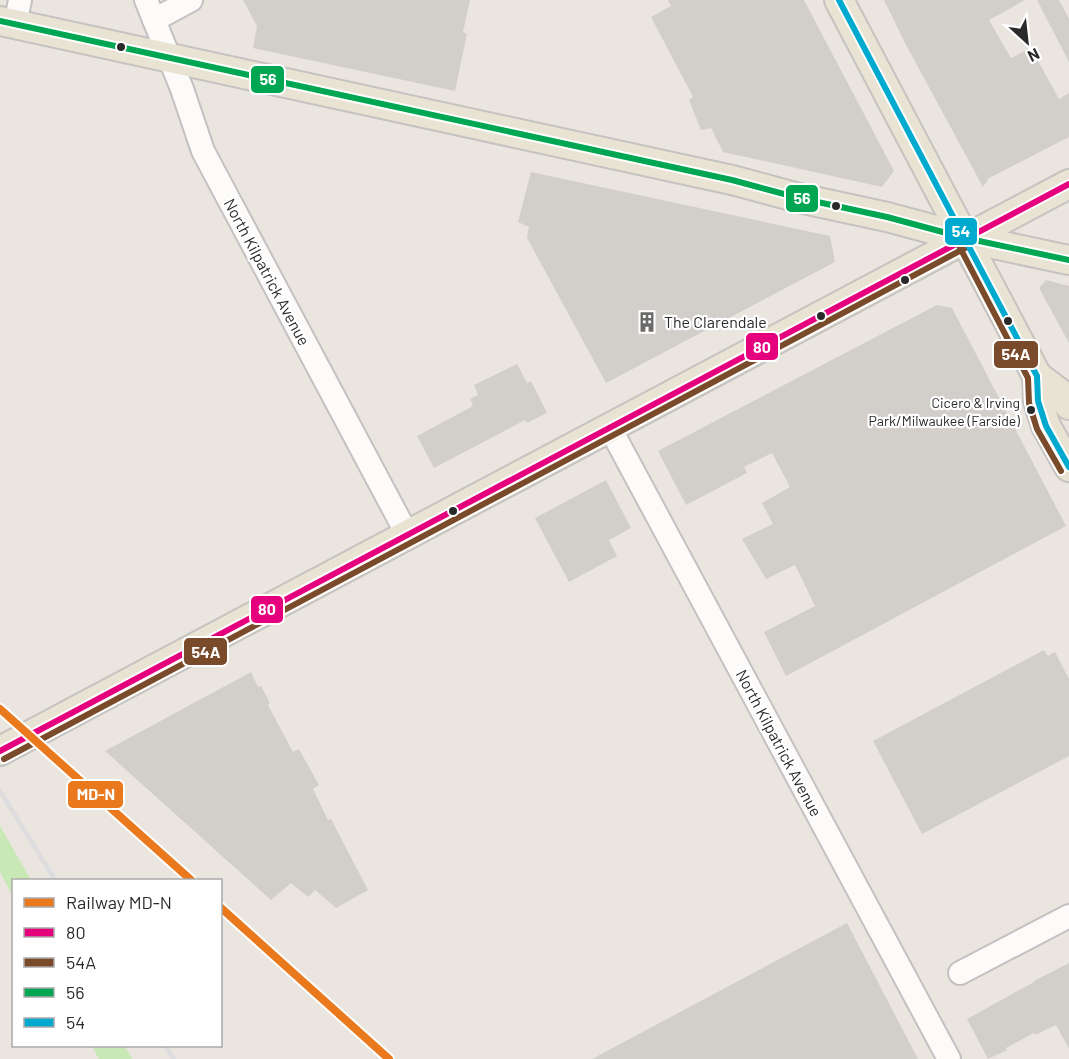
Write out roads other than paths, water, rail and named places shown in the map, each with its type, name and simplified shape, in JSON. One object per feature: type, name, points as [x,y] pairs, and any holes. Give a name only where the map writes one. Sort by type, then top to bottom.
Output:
[{"type":"main road","points":[[839,0],[1037,376],[1038,401],[1046,426],[1069,467]]},
{"type":"main road","points":[[12,15],[169,59],[732,180],[965,238],[1069,260]]},
{"type":"main road","points":[[0,751],[1069,184]]},
{"type":"main road","points":[[1037,376],[1061,394],[1069,405]]},
{"type":"street","points":[[150,10],[191,0]]},
{"type":"street","name":"North Kilpatrick Avenue","points":[[150,10],[182,89],[203,151],[408,536]]},
{"type":"street","name":"North Kilpatrick Avenue","points":[[610,428],[949,1059]]},
{"type":"street","points":[[960,973],[1069,916]]},
{"type":"railway","points":[[0,791],[54,879]]},
{"type":"railway","points":[[166,1047],[174,1059]]},
{"type":"rail line","name":"MD-N","points":[[0,709],[190,879]]},
{"type":"rail line","name":"MD-N","points":[[222,909],[389,1059]]},
{"type":"place","name":"The Clarendale","points":[[647,322]]},
{"type":"place","name":"Cicero & Irving Park/Milwaukee (Farside)","points":[[1031,410]]}]
